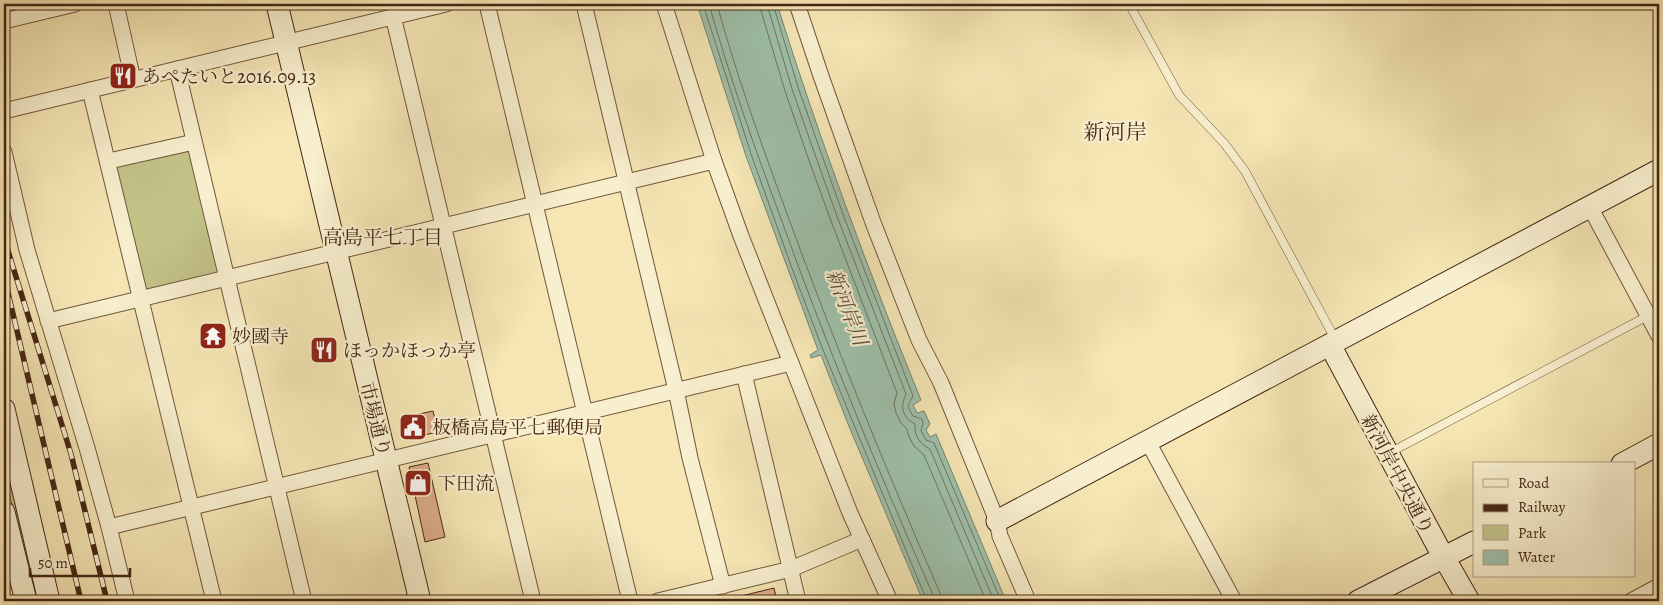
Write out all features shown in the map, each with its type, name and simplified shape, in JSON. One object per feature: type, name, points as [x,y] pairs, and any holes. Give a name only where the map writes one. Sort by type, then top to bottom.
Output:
[{"type":"street","points":[[4,21],[72,4]]},
{"type":"street","points":[[116,4],[134,80]]},
{"type":"street","name":"市場通り","points":[[277,4],[420,601]]},
{"type":"street","points":[[4,111],[446,4]]},
{"type":"street","points":[[487,4],[630,601]]},
{"type":"street","points":[[584,4],[676,390],[690,458],[723,586]]},
{"type":"street","points":[[664,4],[714,161],[741,236],[850,513],[890,601]]},
{"type":"street","points":[[798,4],[821,76],[874,226],[919,340],[941,383],[997,521],[1000,536],[1028,601]]},
{"type":"street","points":[[393,16],[533,601]]},
{"type":"street","points":[[177,69],[304,601]]},
{"type":"street","points":[[90,90],[109,161],[214,601]]},
{"type":"street","points":[[109,161],[194,142]]},
{"type":"street","points":[[4,152],[27,250],[108,527],[127,601]]},
{"type":"street","points":[[48,321],[714,161]]},
{"type":"street","points":[[997,521],[1659,170]]},
{"type":"street","points":[[1590,207],[1654,313],[1659,336]]},
{"type":"street","name":"新河岸中央通り","points":[[1333,343],[1388,454],[1469,601]]},
{"type":"street","points":[[108,527],[791,363]]},
{"type":"street","points":[[744,374],[798,601]]},
{"type":"street","points":[[4,409],[49,601]]},
{"type":"street","points":[[1148,442],[1234,601]]},
{"type":"street","points":[[1626,462],[1659,444]]},
{"type":"street","points":[[4,512],[26,601]]},
{"type":"street","points":[[658,601],[791,569],[862,539]]},
{"type":"street","points":[[1358,601],[1473,542]]},
{"type":"street","points":[[1631,601],[1659,586]]},
{"type":"lane","points":[[1129,4],[1179,95],[1224,143],[1245,171],[1333,343]]},
{"type":"lane","points":[[1388,454],[1654,313]]},
{"type":"green space","points":[[185,148],[191,152],[219,270],[216,275],[150,291],[145,288],[116,169],[119,163]]},
{"type":"green space","points":[[4,457],[38,601],[35,601],[4,471]]},
{"type":"water","name":"新河岸川","points":[[697,4],[777,4],[845,204],[921,400],[913,405],[917,413],[924,411],[930,424],[926,430],[930,437],[936,434],[1006,601],[923,601],[821,355],[811,358],[810,355],[818,350],[746,156]]},
{"type":"building","points":[[433,411],[438,432],[406,439],[401,418]]},
{"type":"building","points":[[428,463],[445,537],[425,542],[409,467]]},
{"type":"building","points":[[774,588],[777,601],[734,601],[733,598]]},
{"type":"railway","points":[[4,238],[71,454],[107,601]]},
{"type":"railway","points":[[4,276],[81,601]]},
{"type":"place","name":"あぺたいと2016.09.13","points":[[123,76]]},
{"type":"place","name":"妙國寺","points":[[213,336]]},
{"type":"place","name":"ほっかほっか亭","points":[[324,350]]},
{"type":"place","name":"板橋高島平七郵便局","points":[[413,427]]},
{"type":"place","name":"下田流","points":[[418,483]]},
{"type":"district","name":"新河岸","points":[[1115,132]]},
{"type":"district","name":"高島平七丁目","points":[[383,237]]}]
